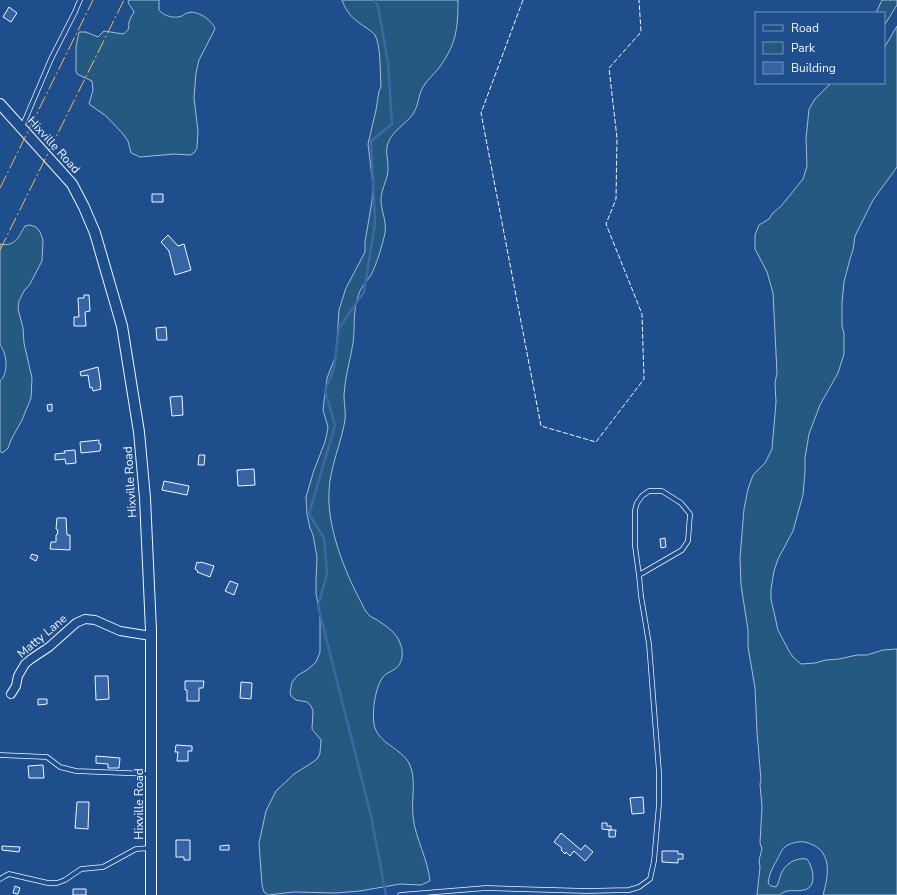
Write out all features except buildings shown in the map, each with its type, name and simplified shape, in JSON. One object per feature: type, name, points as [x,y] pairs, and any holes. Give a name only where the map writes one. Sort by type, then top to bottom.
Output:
[{"type":"street","name":"Hixville Road","points":[[1,107],[22,128],[72,184],[95,233],[122,326],[139,432],[145,498],[151,636],[151,895]]},
{"type":"street","name":"Matty Lane","points":[[11,694],[16,686],[18,676],[25,664],[49,647],[76,623],[85,619],[95,620],[120,631],[151,636]]},
{"type":"lane","points":[[22,128],[51,59],[67,30],[80,0]]},
{"type":"lane","points":[[400,895],[486,888],[629,890],[639,887],[650,879],[654,861],[659,804],[659,772],[649,644],[634,546],[635,510],[637,503],[642,496],[649,491],[662,491],[681,503],[690,514],[688,541],[682,550],[639,575]]},
{"type":"lane","points":[[0,755],[47,756],[60,767],[76,770],[152,774]]},
{"type":"lane","points":[[0,879],[9,874],[48,883],[57,883],[65,880],[81,869],[104,867],[136,849],[152,848]]},
{"type":"green space","points":[[129,0],[159,0],[159,10],[164,14],[176,17],[191,12],[200,14],[208,19],[214,26],[215,29],[199,60],[196,73],[194,98],[198,131],[197,148],[194,153],[190,155],[174,154],[140,157],[131,153],[128,141],[123,134],[106,116],[89,104],[93,90],[92,81],[77,74],[76,47],[79,32],[86,32],[98,37],[104,31],[123,34],[128,29],[129,22],[134,12],[128,2]]},
{"type":"green space","points":[[342,0],[458,0],[455,36],[449,51],[439,68],[423,87],[413,114],[393,134],[387,146],[388,171],[381,200],[385,233],[375,266],[358,296],[356,305],[353,343],[346,376],[344,396],[345,420],[333,464],[329,491],[329,505],[334,534],[343,562],[355,590],[367,613],[392,631],[399,640],[401,646],[402,657],[400,664],[384,676],[380,681],[376,693],[373,719],[376,731],[384,741],[401,753],[409,763],[413,776],[414,824],[427,865],[430,881],[421,885],[400,884],[360,891],[335,893],[294,892],[268,895],[264,892],[262,885],[259,843],[266,811],[276,791],[294,774],[318,758],[320,753],[321,740],[312,729],[313,711],[311,706],[307,702],[296,700],[290,693],[292,682],[298,675],[307,670],[316,662],[320,652],[320,613],[316,594],[317,557],[307,514],[306,497],[327,433],[328,427],[323,410],[327,378],[336,355],[339,310],[346,288],[365,252],[365,242],[372,201],[373,185],[368,144],[381,87],[378,46],[375,35],[353,17],[346,9]]},
{"type":"green space","points":[[882,0],[897,0],[897,5],[885,24],[885,12],[876,12]]},
{"type":"green space","points":[[897,26],[897,167],[873,200],[855,236],[853,250],[844,282],[842,303],[844,354],[838,373],[820,405],[809,434],[805,458],[803,495],[793,531],[778,559],[774,571],[771,599],[778,630],[793,657],[801,664],[815,663],[857,655],[867,655],[883,650],[897,649],[897,895],[823,895],[827,878],[827,863],[825,856],[814,845],[805,842],[798,842],[792,843],[783,849],[771,871],[768,883],[771,886],[776,887],[783,870],[788,864],[795,860],[807,859],[813,876],[811,885],[801,891],[788,891],[780,895],[757,895],[760,867],[759,860],[762,849],[760,843],[762,807],[761,780],[755,688],[748,647],[748,630],[741,585],[740,558],[744,509],[748,489],[753,475],[765,463],[772,449],[776,402],[775,383],[777,373],[773,293],[767,272],[755,249],[755,235],[759,225],[769,219],[803,179],[807,166],[806,139],[809,109],[815,99],[830,84],[885,84],[885,46]]},
{"type":"green space","points":[[30,225],[36,227],[43,240],[42,261],[19,301],[18,309],[32,378],[31,398],[8,448],[2,453],[0,451],[0,381],[5,373],[6,363],[4,353],[0,345],[0,244],[5,245],[13,243],[16,241],[25,226]]},
{"type":"waterway","points":[[375,0],[378,6],[388,63],[392,124],[371,141],[375,223],[364,292],[339,328],[334,368],[325,391],[335,425],[309,514],[324,538],[327,574],[318,606],[371,816],[386,895]]},
{"type":"fence","points":[[523,0],[481,113],[541,426],[596,442],[644,379],[642,314],[606,224],[616,199],[617,138],[609,68],[641,32],[639,0]]},
{"type":"power","points":[[0,188],[93,0]]},
{"type":"power","points":[[0,250],[124,0]]}]
